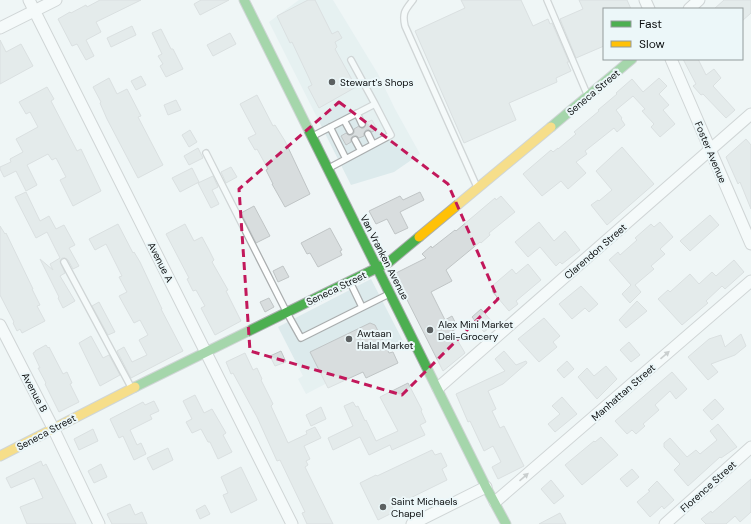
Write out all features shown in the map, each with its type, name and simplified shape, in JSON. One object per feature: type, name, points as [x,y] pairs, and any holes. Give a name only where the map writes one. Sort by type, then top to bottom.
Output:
[{"type":"street","name":"Avenue A","points":[[29,0],[292,524]]},
{"type":"street","points":[[0,28],[56,0]]},
{"type":"street","name":"Van Vranken Avenue","points":[[244,0],[391,293],[486,487],[506,524]]},
{"type":"street","points":[[690,8],[699,0]]},
{"type":"street","name":"Seneca Street","points":[[0,456],[206,351],[287,313],[388,262],[631,60]]},
{"type":"street","name":"Foster Avenue","points":[[671,60],[751,244]]},
{"type":"street","name":"Clarendon Street","points":[[438,388],[751,114]]},
{"type":"street","name":"Manhattan Street","points":[[495,502],[751,281]]},
{"type":"street","name":"Avenue B","points":[[0,325],[53,428],[99,524]]},
{"type":"street","name":"Florence Street","points":[[664,524],[751,447]]},
{"type":"street","points":[[412,524],[486,487]]},
{"type":"lane","points":[[413,0],[405,10],[403,18],[405,26],[478,188]]},
{"type":"lane","points":[[547,0],[588,96]]},
{"type":"lane","points":[[328,168],[391,135],[351,60]]},
{"type":"lane","points":[[312,136],[375,104]]},
{"type":"lane","points":[[356,113],[362,124]]},
{"type":"lane","points":[[344,120],[350,131]]},
{"type":"lane","points":[[330,127],[346,159]]},
{"type":"lane","points":[[368,134],[373,144]]},
{"type":"lane","points":[[355,140],[361,151]]},
{"type":"lane","points":[[206,153],[301,338],[391,293]]},
{"type":"lane","points":[[64,262],[132,388]]},
{"type":"lane","points":[[349,282],[362,307]]},
{"type":"highlighted area","points":[[339,102],[448,184],[498,299],[402,395],[250,351],[239,189]]},
{"type":"shaded area","points":[[299,0],[333,0],[378,74],[395,109],[420,154],[394,172],[351,185],[269,22]]},
{"type":"shaded area","points":[[371,279],[404,343],[306,394],[298,379],[303,376],[278,327]]},
{"type":"building","points":[[100,0],[141,0],[96,22],[101,32],[86,40],[94,56],[86,60],[77,44],[72,46],[58,19],[70,12],[71,13],[86,5],[87,7]]},
{"type":"building","points":[[201,0],[229,0],[200,15],[194,4]]},
{"type":"building","points":[[308,0],[315,0],[332,34],[338,31],[342,38],[335,42],[337,47],[335,49],[356,87],[319,108],[308,87],[312,85],[309,78],[292,42],[290,43],[277,16]]},
{"type":"building","points":[[461,0],[521,0],[533,26],[548,19],[550,24],[552,23],[569,62],[567,62],[571,71],[556,78],[557,82],[509,103],[516,120],[464,143],[415,31],[465,8]]},
{"type":"building","points":[[579,0],[627,0],[631,8],[603,8],[603,46],[576,58],[560,19],[583,9]]},
{"type":"building","points":[[724,0],[751,0],[751,13],[743,20],[743,8],[715,8]]},
{"type":"building","points":[[132,26],[136,35],[111,47],[107,38]]},
{"type":"building","points":[[161,29],[183,69],[166,77],[160,66],[163,64],[158,56],[162,54],[152,33]]},
{"type":"building","points":[[230,33],[236,44],[213,56],[207,45]]},
{"type":"building","points":[[0,40],[6,52],[21,44],[33,66],[0,84]]},
{"type":"building","points":[[684,60],[698,60],[706,75],[714,69],[721,78],[713,86],[735,110],[726,118],[703,94],[701,95],[693,86],[696,84]]},
{"type":"building","points":[[141,76],[146,85],[136,90],[131,81]]},
{"type":"building","points":[[109,78],[117,94],[127,89],[141,116],[138,117],[163,165],[138,178],[107,119],[100,103],[101,102],[93,87]]},
{"type":"building","points":[[659,78],[667,86],[659,94],[669,105],[663,110],[675,124],[660,137],[651,127],[654,124],[642,111],[645,109],[633,96],[616,110],[625,125],[617,132],[614,128],[585,151],[587,154],[576,162],[586,173],[568,189],[561,181],[542,196],[523,174],[551,150],[553,152],[558,149],[576,134],[574,132],[599,111],[598,110],[632,79],[643,92]]},
{"type":"building","points":[[47,87],[54,99],[51,101],[77,151],[81,149],[101,191],[73,206],[60,180],[66,177],[56,158],[52,160],[48,154],[27,165],[37,185],[26,191],[16,171],[4,177],[0,169],[0,167],[11,162],[10,159],[23,152],[16,139],[38,127],[30,112],[26,114],[19,102]]},
{"type":"building","points":[[257,95],[273,126],[275,125],[285,141],[310,194],[285,207],[272,184],[266,170],[268,169],[257,149],[255,150],[248,138],[256,134],[240,104]]},
{"type":"building","points":[[176,100],[181,110],[168,115],[164,105]]},
{"type":"building","points":[[372,120],[377,129],[372,132],[366,130],[364,136],[359,138],[357,136],[353,136],[351,138],[351,142],[346,145],[341,136],[346,133],[348,135],[352,135],[354,133],[354,129],[359,126],[364,128],[366,123]]},
{"type":"building","points":[[190,130],[197,142],[189,147],[182,135]]},
{"type":"building","points":[[746,139],[751,145],[751,209],[740,182],[738,184],[726,157]]},
{"type":"building","points":[[622,147],[654,184],[607,225],[591,205],[598,200],[599,201],[612,190],[596,171]]},
{"type":"building","points":[[198,148],[203,158],[189,165],[184,156]]},
{"type":"building","points":[[231,167],[237,177],[226,183],[221,172]]},
{"type":"building","points":[[192,168],[199,182],[180,192],[172,178]]},
{"type":"building","points":[[213,176],[218,187],[212,190],[219,204],[211,208],[198,183]]},
{"type":"building","points":[[26,192],[40,221],[49,216],[56,229],[64,225],[75,245],[69,248],[79,266],[73,269],[68,260],[65,258],[62,258],[60,261],[65,273],[60,276],[75,301],[63,308],[40,259],[53,270],[50,264],[60,258],[47,232],[36,238],[15,197]]},
{"type":"building","points":[[420,192],[424,200],[400,212],[408,228],[395,234],[387,219],[376,224],[369,211],[400,196],[403,200]]},
{"type":"building","points":[[501,196],[515,212],[489,233],[490,235],[481,243],[480,242],[446,270],[452,281],[431,292],[445,320],[452,316],[458,328],[452,331],[465,353],[443,371],[394,274],[426,258],[422,254],[431,246],[432,248],[455,230],[456,231],[495,198],[496,200]]},
{"type":"building","points":[[254,206],[270,236],[256,243],[241,213]]},
{"type":"building","points":[[710,215],[719,225],[690,251],[680,241]]},
{"type":"building","points":[[539,222],[554,241],[565,231],[580,250],[562,264],[560,262],[556,266],[540,247],[528,257],[515,242]]},
{"type":"building","points":[[660,222],[673,237],[660,249],[665,254],[651,266],[654,269],[635,285],[641,292],[630,303],[622,294],[631,285],[609,260],[618,252],[620,255],[637,240],[635,238],[651,224],[654,227]]},
{"type":"building","points":[[118,224],[133,253],[134,252],[140,262],[161,309],[183,351],[131,378],[117,351],[124,347],[132,362],[147,355],[139,340],[148,335],[140,320],[134,323],[119,296],[127,292],[119,277],[122,276],[106,244],[95,250],[89,239]]},
{"type":"building","points":[[185,224],[194,241],[202,237],[214,260],[212,262],[228,290],[226,291],[241,321],[215,335],[201,308],[205,306],[196,290],[193,291],[187,279],[189,278],[166,234]]},
{"type":"building","points":[[0,226],[5,234],[6,233],[33,289],[40,305],[37,306],[45,321],[22,333],[20,329],[17,331],[0,295]]},
{"type":"building","points":[[330,228],[342,250],[340,251],[342,255],[318,267],[310,253],[307,254],[301,243]]},
{"type":"building","points":[[734,260],[744,272],[725,289],[722,286],[706,301],[708,303],[682,325],[658,299],[668,290],[670,292],[690,274],[699,284],[712,272],[716,276]]},
{"type":"building","points":[[528,264],[541,280],[516,301],[518,304],[509,311],[492,291],[494,289],[491,287],[512,269],[516,274]]},
{"type":"building","points":[[283,266],[289,277],[278,282],[273,271]]},
{"type":"building","points":[[581,286],[598,304],[589,312],[585,308],[572,319],[559,304]]},
{"type":"building","points":[[269,298],[274,307],[265,312],[260,302]]},
{"type":"building","points":[[637,301],[647,311],[626,328],[619,320]]},
{"type":"building","points":[[99,302],[115,332],[108,335],[92,306]]},
{"type":"building","points":[[481,309],[494,324],[484,332],[472,317]]},
{"type":"building","points":[[544,318],[560,336],[553,342],[557,347],[539,362],[518,339]]},
{"type":"building","points":[[370,323],[375,325],[389,353],[393,352],[398,363],[366,378],[363,372],[328,388],[310,352]]},
{"type":"building","points":[[741,334],[746,346],[735,355],[711,364],[718,372],[708,380],[688,357],[709,339],[721,335],[725,347]]},
{"type":"building","points":[[91,336],[103,358],[109,355],[120,375],[100,386],[79,343]]},
{"type":"building","points":[[629,342],[640,355],[631,362],[620,350]]},
{"type":"building","points":[[46,345],[48,348],[49,347],[63,374],[67,372],[72,383],[70,384],[79,402],[59,412],[45,384],[46,383],[38,368],[40,368],[33,353]]},
{"type":"building","points":[[281,351],[286,362],[275,366],[270,356]]},
{"type":"building","points":[[504,351],[516,365],[526,361],[527,363],[503,384],[488,391],[496,409],[492,411],[500,428],[504,426],[524,466],[498,479],[492,467],[501,462],[493,446],[484,451],[470,421],[468,422],[456,394],[505,371],[495,359]]},
{"type":"building","points":[[245,353],[253,370],[257,368],[262,379],[261,380],[273,404],[271,406],[288,443],[307,434],[306,431],[315,427],[321,438],[304,446],[310,459],[306,461],[308,465],[305,467],[333,524],[307,524],[302,513],[305,512],[280,460],[277,461],[257,417],[233,373],[231,374],[226,362]]},
{"type":"building","points":[[567,361],[574,369],[564,378],[557,370]]},
{"type":"building","points":[[606,366],[617,379],[597,399],[578,377],[587,368],[594,376]]},
{"type":"building","points":[[672,372],[687,389],[676,399],[670,391],[655,405],[659,410],[643,424],[645,426],[636,434],[632,430],[627,434],[615,421]]},
{"type":"building","points":[[408,383],[422,410],[421,411],[426,422],[420,425],[425,435],[392,450],[390,445],[369,455],[360,437],[333,450],[328,438],[353,426],[344,406],[353,402],[356,407],[358,406],[376,441],[398,431],[380,397]]},
{"type":"building","points":[[195,395],[204,413],[212,409],[226,433],[223,435],[232,452],[218,459],[210,442],[208,442],[201,429],[192,433],[186,422],[192,419],[183,401]]},
{"type":"building","points":[[562,397],[577,414],[555,432],[548,424],[560,414],[552,406]]},
{"type":"building","points":[[715,399],[724,409],[712,420],[703,410]]},
{"type":"building","points":[[154,401],[159,411],[150,415],[152,419],[130,430],[137,445],[141,443],[146,454],[134,460],[123,436],[119,438],[110,419],[143,402],[145,405]]},
{"type":"building","points":[[321,407],[326,419],[311,426],[306,415]]},
{"type":"building","points":[[718,424],[737,447],[721,458],[720,457],[688,486],[674,470],[680,464],[664,447],[664,443],[670,438],[687,457],[696,450],[700,454],[717,440],[710,431]]},
{"type":"building","points":[[93,429],[98,441],[79,450],[74,439]]},
{"type":"building","points":[[601,437],[618,455],[582,485],[565,465]]},
{"type":"building","points":[[168,448],[173,460],[153,470],[147,458]]},
{"type":"building","points":[[432,450],[435,455],[441,453],[447,466],[442,469],[447,480],[392,507],[394,512],[378,520],[360,483]]},
{"type":"building","points":[[41,461],[43,466],[46,464],[76,524],[27,524],[20,507],[43,498],[34,478],[11,488],[6,478]]},
{"type":"building","points":[[101,464],[107,477],[94,483],[88,471]]},
{"type":"building","points":[[241,467],[257,500],[231,513],[223,495],[228,493],[221,477]]},
{"type":"building","points":[[632,469],[639,477],[627,487],[620,479]]},
{"type":"building","points":[[751,479],[751,512],[740,522],[735,516],[726,524],[706,524],[701,519],[711,511],[712,513]]},
{"type":"building","points":[[551,480],[564,496],[554,504],[541,489]]},
{"type":"building","points":[[657,481],[674,500],[664,509],[662,506],[650,517],[637,502],[650,491],[648,490]]},
{"type":"building","points":[[130,504],[135,515],[142,512],[147,524],[112,524],[107,514]]},
{"type":"building","points":[[205,505],[210,514],[200,519],[196,510]]},
{"type":"building","points":[[560,513],[566,524],[539,524]]},
{"type":"traffic: fast","points":[[244,0],[486,487],[506,524]]},
{"type":"traffic: fast","points":[[551,127],[631,60]]},
{"type":"traffic: fast","points":[[135,387],[389,262],[419,237]]},
{"type":"traffic: slow","points":[[419,237],[551,127]]},
{"type":"traffic: slow","points":[[0,456],[135,387]]},
{"type":"place","name":"Stewart's Shops","points":[[332,82]]},
{"type":"place","name":"Alex Mini Market Deli-Grocery","points":[[430,330]]},
{"type":"place","name":"Awtaan Halal Market","points":[[349,339]]},
{"type":"place","name":"Saint Michaels Chapel","points":[[383,507]]}]
